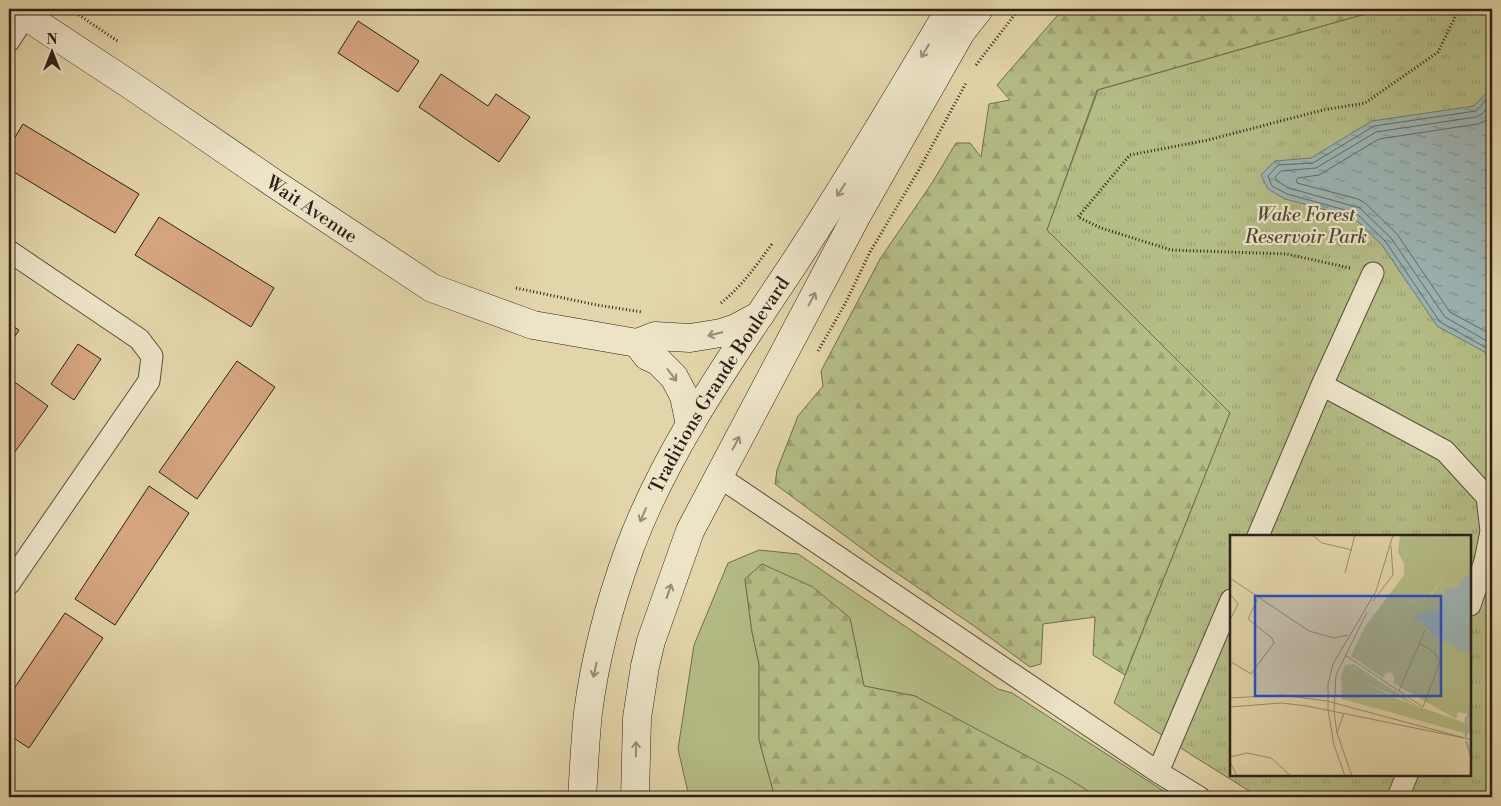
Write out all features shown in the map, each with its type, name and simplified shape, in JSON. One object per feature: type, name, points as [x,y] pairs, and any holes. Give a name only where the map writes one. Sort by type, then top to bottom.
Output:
[{"type":"main road","name":"Traditions Grande Boulevard","points":[[582,797],[588,714],[594,674],[611,606],[629,550],[662,475],[690,426],[860,159],[950,9]]},
{"type":"main road","name":"Traditions Grande Boulevard","points":[[635,797],[639,695],[651,641],[690,531],[858,213],[961,32],[979,9]]},
{"type":"main road","name":"Wait Avenue","points":[[20,12],[432,288],[533,325],[637,343]]},
{"type":"main road","points":[[690,426],[684,396],[674,377],[658,361],[646,356],[637,343],[655,336],[690,338],[707,336],[736,328],[760,315]]},
{"type":"street","points":[[9,41],[20,12]]},
{"type":"street","points":[[9,251],[139,339],[152,356],[149,381],[9,584]]},
{"type":"street","points":[[1258,535],[1322,385],[1373,273]]},
{"type":"street","points":[[1322,385],[1445,451],[1487,497],[1491,531],[1485,561],[1471,602]]},
{"type":"street","points":[[718,476],[1158,772],[1199,797]]},
{"type":"street","points":[[1158,772],[1230,602]]},
{"type":"street","points":[[1398,797],[1408,776]]},
{"type":"path","points":[[975,65],[1019,9]]},
{"type":"path","points":[[1373,273],[1286,254],[1171,250],[1101,228],[1078,217],[1130,155],[1208,140],[1323,110],[1365,103],[1438,52],[1459,9]]},
{"type":"path","points":[[845,304],[870,252],[920,168],[966,82]]},
{"type":"path","points":[[720,304],[736,292],[750,274]]},
{"type":"path","points":[[509,286],[597,305],[646,312]]},
{"type":"green space","points":[[1063,9],[1383,9],[1097,90],[1047,230],[1230,413],[1125,675],[1093,655],[1095,617],[1043,624],[1041,664],[1030,667],[879,561],[775,484],[777,470],[798,416],[823,386],[821,371],[880,259],[932,183],[956,143],[970,143],[981,157],[989,104],[1010,100],[997,85]]},
{"type":"green space","name":"Wake Forest Reservoir Park","points":[[1383,9],[1492,9],[1492,797],[1259,797],[1114,703],[1230,413],[1047,230],[1098,90]]},
{"type":"green space","points":[[759,550],[798,554],[998,689],[1012,693],[1173,797],[1090,797],[915,696],[864,686],[850,618],[786,576],[762,564],[745,579],[752,632],[759,664],[759,740],[774,794],[785,797],[689,797],[678,749],[694,645],[728,563]]},
{"type":"green space","points":[[762,564],[813,587],[850,618],[864,686],[915,696],[1064,776],[1098,797],[785,797],[774,794],[759,740],[759,664],[752,632],[745,579]]},
{"type":"water","points":[[1492,87],[1492,356],[1437,326],[1382,245],[1353,217],[1285,199],[1268,189],[1261,175],[1275,161],[1311,158],[1372,121],[1474,106]]},
{"type":"building","points":[[358,21],[419,61],[398,92],[338,53]]},
{"type":"building","points":[[441,74],[488,106],[496,94],[530,117],[499,162],[419,107]]},
{"type":"building","points":[[23,124],[139,194],[115,233],[9,169],[9,147]]},
{"type":"building","points":[[159,217],[274,288],[251,327],[135,255]]},
{"type":"building","points":[[9,324],[19,330],[9,346]]},
{"type":"building","points":[[78,344],[101,359],[74,400],[51,384]]},
{"type":"building","points":[[237,361],[275,387],[197,499],[159,472]]},
{"type":"building","points":[[9,378],[48,406],[9,460]]},
{"type":"building","points":[[149,486],[189,513],[115,625],[75,599]]},
{"type":"building","points":[[65,613],[103,638],[29,748],[9,735],[9,696]]}]
